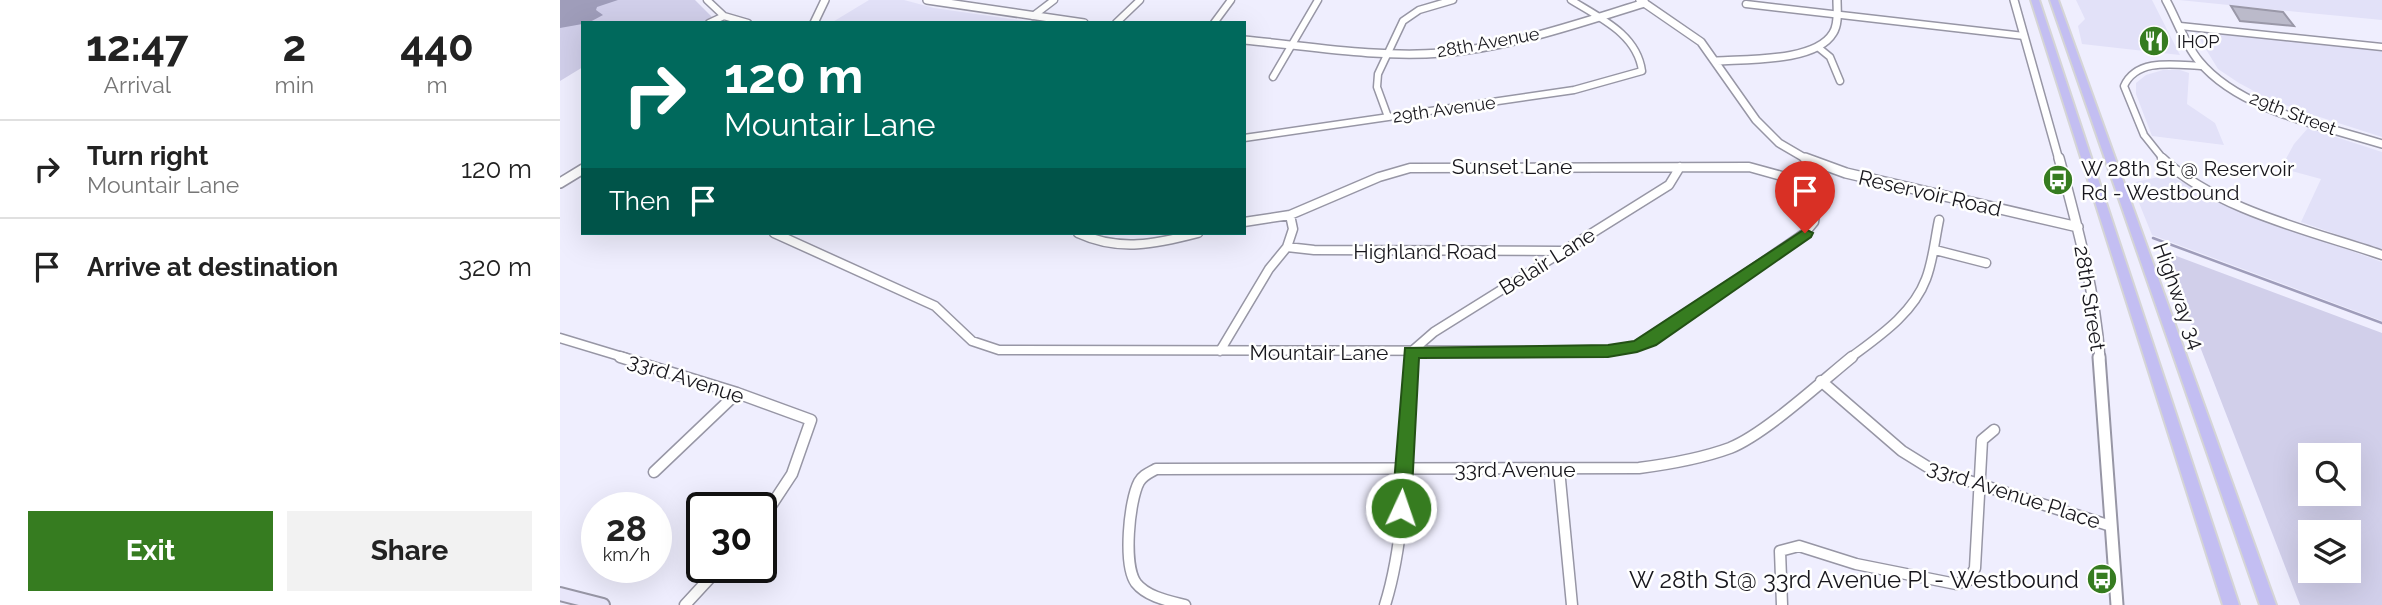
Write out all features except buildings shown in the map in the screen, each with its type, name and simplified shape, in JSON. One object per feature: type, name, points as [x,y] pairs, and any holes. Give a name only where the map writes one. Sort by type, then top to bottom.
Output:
[{"type":"highway","points":[[2035,0],[2231,605]]},
{"type":"highway","name":"Highway 34","points":[[2054,0],[2268,605]]},
{"type":"main road","points":[[560,594],[603,605]]},
{"type":"street","points":[[708,0],[724,16],[741,21]]},
{"type":"street","points":[[815,21],[825,0]]},
{"type":"street","points":[[927,0],[1069,21]]},
{"type":"street","points":[[967,7],[976,0]]},
{"type":"street","points":[[1033,16],[1054,0]]},
{"type":"street","points":[[1118,21],[1140,0]]},
{"type":"street","points":[[1215,21],[1231,0]]},
{"type":"street","points":[[1273,77],[1318,0]]},
{"type":"street","points":[[1388,117],[1377,84],[1388,52],[1407,17],[1431,5],[1453,0]]},
{"type":"street","points":[[1571,0],[1597,17]]},
{"type":"street","points":[[1717,61],[1789,55],[1819,48],[1833,34],[1837,0]]},
{"type":"street","name":"28th Street","points":[[2014,0],[2078,227],[2096,308],[2117,605]]},
{"type":"street","name":"29th Street","points":[[2166,0],[2203,66],[2230,87],[2268,106],[2382,144]]},
{"type":"street","name":"28th Avenue","points":[[1246,40],[1388,52],[1458,51],[1547,32],[1643,1]]},
{"type":"street","name":"Reservoir Road","points":[[1643,1],[1701,41],[1768,134],[1810,161],[1846,173],[2078,227]]},
{"type":"street","points":[[1736,7],[1745,2],[2024,36]]},
{"type":"street","points":[[713,21],[724,16]]},
{"type":"street","name":"29th Avenue","points":[[1246,138],[1574,90],[1642,71],[1641,62],[1630,41],[1597,17]]},
{"type":"street","points":[[2180,26],[2382,47]]},
{"type":"street","points":[[1819,48],[1830,57],[1840,81]]},
{"type":"street","points":[[2203,66],[2148,66],[2134,72],[2125,81],[2124,86],[2144,135],[2160,157],[2181,175],[2224,198],[2382,255]]},
{"type":"street","points":[[1789,178],[1810,161]]},
{"type":"street","name":"Belair Lane","points":[[1411,352],[1434,332],[1669,185],[1680,167]]},
{"type":"street","name":"Sunset Lane","points":[[1246,222],[1290,215],[1379,177],[1410,168],[1749,167],[1789,178]]},
{"type":"street","points":[[560,183],[581,170]]},
{"type":"street","name":"Mountair Lane","points":[[778,235],[934,306],[972,341],[984,347],[1015,352],[1608,351],[1637,346],[1650,340],[1805,233],[1817,214],[1815,203],[1789,178]]},
{"type":"street","points":[[1220,351],[1269,269],[1287,247],[1293,229],[1290,215]]},
{"type":"street","name":"33rd Avenue","points":[[1185,605],[1157,598],[1135,583],[1128,566],[1135,496],[1144,475],[1156,469],[1175,468],[1639,468],[1683,462],[1732,447],[1758,431],[1894,324],[1917,296],[1926,279],[1935,250],[1939,220]]},
{"type":"street","points":[[1082,235],[1098,242],[1125,247],[1158,244],[1191,235]]},
{"type":"street","name":"Highland Road","points":[[1287,247],[1314,250],[1562,251]]},
{"type":"street","points":[[1935,250],[1986,263]]},
{"type":"street","name":"33rd Avenue","points":[[560,338],[737,393],[811,420],[788,479],[777,496]]},
{"type":"street","points":[[1385,605],[1395,574],[1411,352]]},
{"type":"street","name":"33rd Avenue Place","points":[[1821,381],[1917,461],[1948,477],[2111,526]]},
{"type":"street","points":[[654,472],[737,393]]},
{"type":"street","points":[[1782,605],[1779,556],[1785,548],[1799,546],[1856,564],[1964,584],[1973,576],[1975,568],[1982,440],[1994,430]]},
{"type":"street","points":[[1559,469],[1572,605]]},
{"type":"street","points":[[685,605],[705,583]]},
{"type":"shaded area","points":[[560,0],[695,0],[713,18],[706,21],[581,21],[581,68],[560,81]]},
{"type":"shaded area","points":[[560,0],[618,0],[597,7],[596,10],[603,15],[592,21],[581,21],[581,24],[560,28]]},
{"type":"shaded area","points":[[869,0],[904,0],[934,8],[1025,21],[834,21]]},
{"type":"shaded area","points":[[2076,0],[2152,0],[2180,55],[2082,44],[2078,26],[2085,19]]},
{"type":"shaded area","points":[[2179,0],[2382,0],[2382,20],[2309,13]]},
{"type":"shaded area","points":[[2196,33],[2382,49],[2382,137],[2301,111],[2239,83],[2218,69]]},
{"type":"shaded area","points":[[2163,70],[2189,73],[2187,104],[2215,123],[2224,145],[2152,136],[2136,94],[2136,83],[2146,75]]},
{"type":"shaded area","points":[[2308,128],[2382,152],[2382,250],[2301,222],[2321,179],[2281,168],[2294,144]]},
{"type":"shaded area","points":[[2168,175],[2241,211],[2382,262],[2382,321],[2152,235],[2131,183]]},
{"type":"shaded area","points":[[2163,251],[2382,333],[2382,605],[2300,605]]},
{"type":"waterway","points":[[2153,238],[2382,323]]},
{"type":"place","name":"IHOP","points":[[2154,41]]},
{"type":"place","name":"W 28th St @ Reservoir Rd - Westbound","points":[[2058,180]]},
{"type":"place","name":"W 28th St@ 33rd Avenue Pl - Westbound","points":[[2102,579]]},
{"type":"route","points":[[1401,508],[1411,352],[1608,351],[1637,346],[1650,340],[1805,233]]}]
